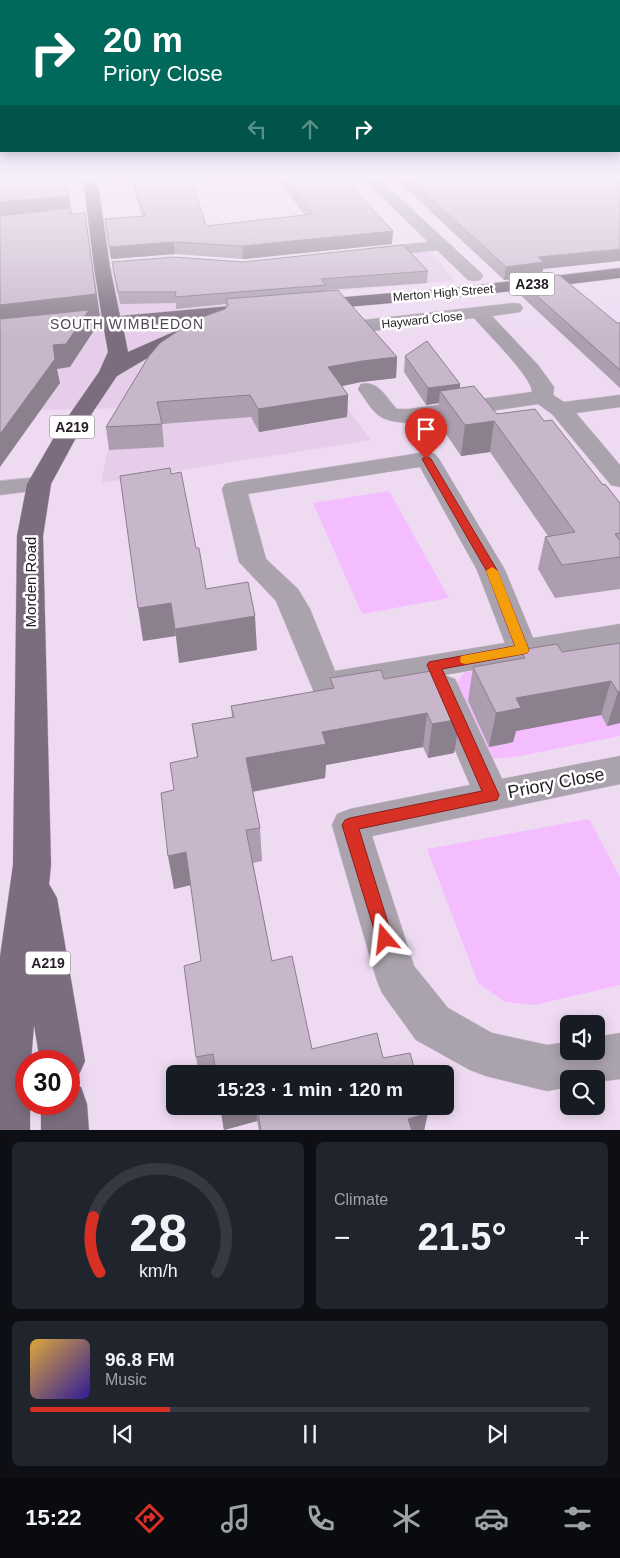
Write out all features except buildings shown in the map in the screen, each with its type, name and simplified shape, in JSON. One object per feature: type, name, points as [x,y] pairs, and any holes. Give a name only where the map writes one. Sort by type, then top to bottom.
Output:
[{"type":"main road","name":"A219","points":[[102,230],[110,267],[113,322]]},
{"type":"main road","name":"Merton High Street","points":[[296,306],[470,291],[620,273]]},
{"type":"main road","points":[[0,335],[113,322],[268,311],[192,331],[124,361],[109,372]]},
{"type":"main road","name":"Morden Road","points":[[6,1130],[8,1062],[32,865],[30,536],[39,484],[67,434],[109,372],[118,352],[113,322]]},
{"type":"main road","name":"Morden Road","points":[[32,865],[60,1050]]},
{"type":"main road","points":[[64,1115],[65,1130]]},
{"type":"street","points":[[425,230],[474,276]]},
{"type":"street","points":[[358,254],[442,245]]},
{"type":"street","name":"Hayward Close","points":[[364,326],[480,314],[514,308]]},
{"type":"street","name":"Hayward Close","points":[[480,314],[531,369],[543,387],[542,396]]},
{"type":"street","points":[[369,389],[378,402],[391,415],[409,416],[542,396],[560,409],[620,480]]},
{"type":"street","points":[[560,409],[620,401]]},
{"type":"street","points":[[523,650],[491,570],[426,459],[234,489],[253,562],[288,596],[325,684],[620,634]]},
{"type":"street","points":[[0,488],[39,484]]},
{"type":"street","name":"Priory Close","points":[[434,665],[492,795]]},
{"type":"street","name":"Priory Close","points":[[620,770],[350,825],[397,978],[432,1024],[486,1054],[547,1068],[620,1058]]},
{"type":"shaded area","points":[[428,249],[455,281],[328,292],[307,354],[371,440],[101,483],[110,440],[130,408],[42,410],[0,415],[0,269],[79,271],[172,263],[241,268]]},
{"type":"shaded area","points":[[389,491],[449,598],[362,614],[313,503]]},
{"type":"shaded area","points":[[620,647],[620,736],[520,756],[494,759],[484,753],[455,684],[465,672]]},
{"type":"shaded area","points":[[589,819],[620,877],[620,985],[534,1005],[505,1002],[478,983],[427,849]]},
{"type":"slow traffic","points":[[466,660],[523,650],[492,571]]},
{"type":"district","name":"SOUTH WIMBLEDON","points":[[127,324]]},
{"type":"route","points":[[385,939],[350,825],[492,795],[434,665],[523,650],[482,551],[426,459]]}]
